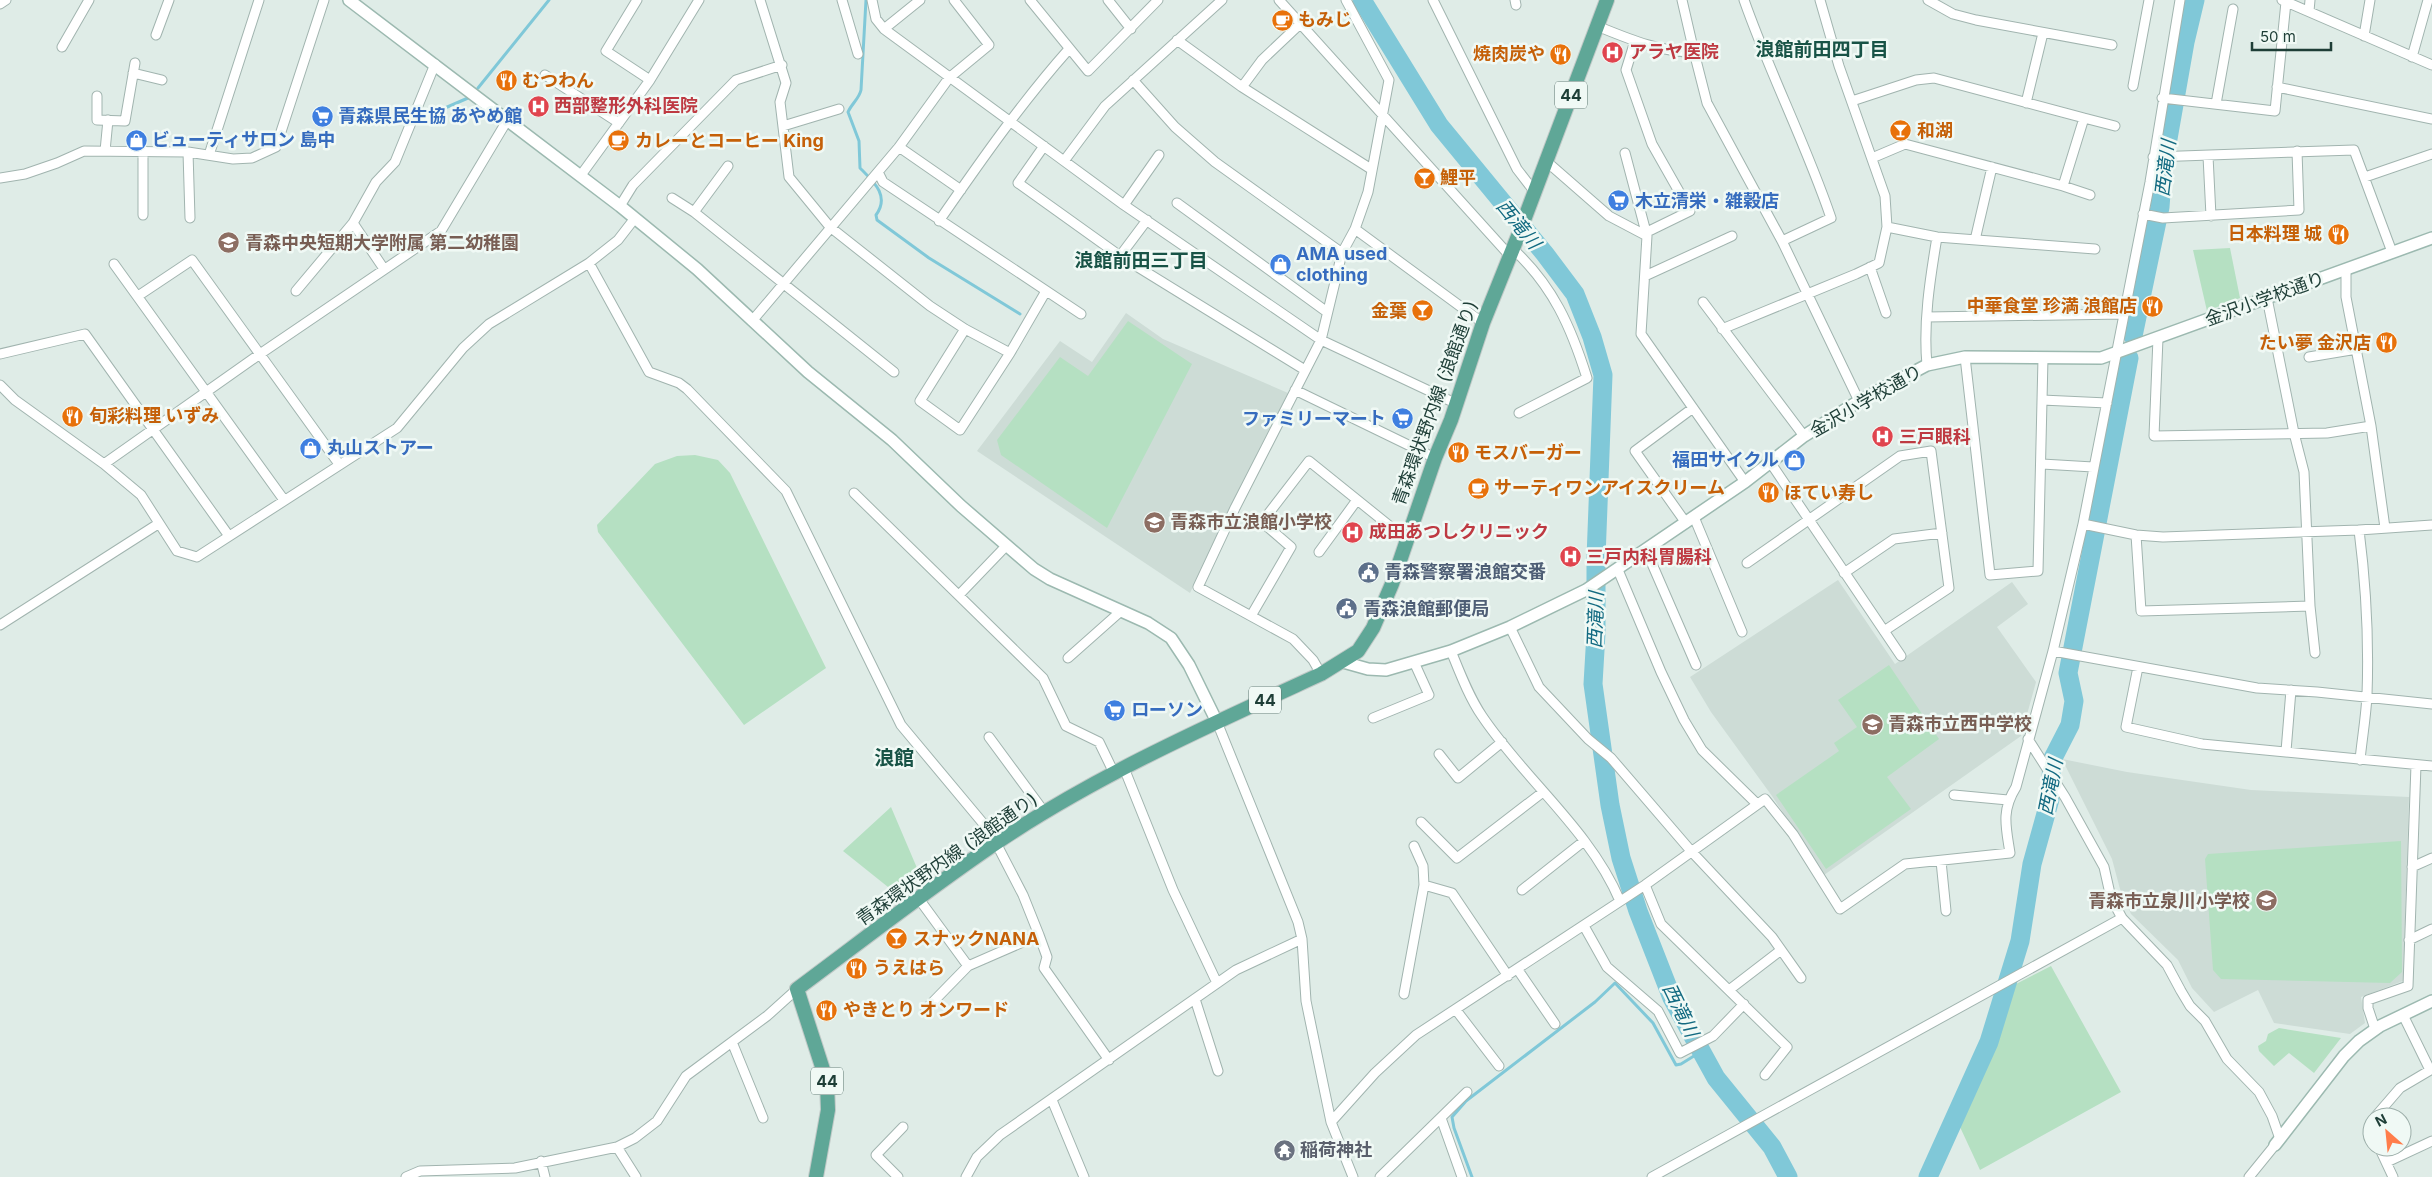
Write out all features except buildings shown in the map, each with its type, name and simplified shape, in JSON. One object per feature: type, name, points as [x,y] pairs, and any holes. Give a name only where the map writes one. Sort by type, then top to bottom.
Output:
[{"type":"main road","name":"青森環状野内線 (浪館通り)","points":[[797,989],[996,843],[1045,812],[1119,770],[1321,674],[1343,662],[1365,643],[1373,628],[1407,540],[1435,458],[1457,404],[1483,323],[1514,247],[1607,0]]},
{"type":"main road","name":"44","points":[[797,989],[827,1082],[828,1110],[816,1177]]},
{"type":"street","points":[[0,4],[6,0]]},
{"type":"street","points":[[62,47],[90,0]]},
{"type":"street","points":[[156,35],[169,0]]},
{"type":"street","points":[[209,154],[259,0]]},
{"type":"street","points":[[0,178],[33,171],[84,151],[143,150],[188,152],[233,159],[252,158],[276,147],[324,0]]},
{"type":"street","points":[[349,0],[581,175],[697,269],[808,372],[892,440],[961,506],[1050,579],[1148,623],[1170,638],[1189,665],[1217,722],[1298,922],[1302,939],[1306,1000],[1331,1122],[1349,1176]]},
{"type":"street","points":[[637,0],[606,51],[650,80]]},
{"type":"street","points":[[581,175],[650,80],[699,0]]},
{"type":"street","points":[[760,0],[782,65],[786,83],[780,102],[789,177],[830,227],[930,306],[965,329],[1010,353]]},
{"type":"street","points":[[842,0],[858,54]]},
{"type":"street","points":[[872,0],[876,19],[884,29],[1009,122],[1147,220],[1321,340],[1457,404]]},
{"type":"street","points":[[884,29],[920,0]]},
{"type":"street","points":[[752,321],[899,147],[949,78],[990,45],[954,0]]},
{"type":"street","points":[[1030,0],[1088,71],[1158,0]]},
{"type":"street","points":[[1108,0],[1131,28]]},
{"type":"street","points":[[1064,161],[1105,106],[1222,0]]},
{"type":"street","points":[[1279,0],[1383,113],[1514,247],[1540,276],[1560,309],[1578,348],[1587,378],[1519,412]]},
{"type":"street","points":[[1321,674],[1312,660],[1293,640],[1198,587],[1235,508],[1321,340],[1342,253],[1355,229],[1368,192],[1389,80],[1346,0]]},
{"type":"street","points":[[1433,0],[1517,168],[1534,191]]},
{"type":"street","points":[[1682,0],[1707,103],[1782,241],[1859,401]]},
{"type":"street","points":[[1744,0],[1758,41],[1814,166],[1831,218],[1782,241]]},
{"type":"street","points":[[1722,329],[1879,263],[1887,227],[1885,196],[1852,102],[1820,0]]},
{"type":"street","points":[[1928,0],[1954,14],[2043,34],[2112,45]]},
{"type":"street","points":[[2133,86],[2149,0]]},
{"type":"street","points":[[1331,1122],[1375,1073],[1416,1036],[1643,886],[1765,799],[1793,834],[1840,909],[1905,864],[2010,853],[2005,816],[2008,800],[2016,787],[2053,651],[2091,526],[2093,467],[2143,214],[2161,157],[2180,0]]},
{"type":"street","points":[[2309,11],[2310,0]]},
{"type":"street","points":[[2364,36],[2370,0]]},
{"type":"street","points":[[2412,57],[2428,0]]},
{"type":"street","points":[[2167,98],[2275,111],[2284,1],[2432,65]]},
{"type":"street","points":[[2216,104],[2233,9]]},
{"type":"street","points":[[1242,87],[1262,60],[1300,24]]},
{"type":"street","points":[[1597,26],[1635,41],[1673,52],[1694,52]]},
{"type":"street","points":[[2026,103],[2043,34]]},
{"type":"street","points":[[1177,40],[1242,87],[1371,169]]},
{"type":"street","points":[[1635,41],[1626,70],[1652,144],[1690,211],[1647,234]]},
{"type":"street","points":[[939,221],[1009,122],[1039,83],[1070,49]]},
{"type":"street","points":[[98,96],[97,120],[125,121],[135,63]]},
{"type":"street","points":[[296,291],[352,223],[376,182],[395,162],[435,64]]},
{"type":"street","points":[[620,206],[633,185],[736,80],[782,65]]},
{"type":"street","points":[[133,73],[162,80]]},
{"type":"street","points":[[545,75],[619,123]]},
{"type":"street","points":[[1852,102],[1916,80],[1934,78],[2115,126]]},
{"type":"street","points":[[1133,80],[1175,127],[1215,162],[1342,253]]},
{"type":"street","points":[[2277,87],[2432,119]]},
{"type":"street","points":[[783,126],[838,109]]},
{"type":"street","points":[[2063,186],[2084,118]]},
{"type":"street","points":[[104,464],[206,391],[441,232],[508,119]]},
{"type":"street","points":[[105,151],[108,120]]},
{"type":"street","points":[[1872,158],[1905,144],[2063,186],[2090,195]]},
{"type":"street","points":[[1044,146],[1018,183],[1120,256],[1305,370]]},
{"type":"street","points":[[899,147],[960,190]]},
{"type":"street","points":[[143,150],[143,215]]},
{"type":"street","points":[[2161,157],[2354,150],[2392,252]]},
{"type":"street","points":[[2143,214],[2158,217],[2211,216],[2299,210],[2297,151]]},
{"type":"street","points":[[188,152],[190,218]]},
{"type":"street","points":[[1624,153],[1647,234],[1641,334],[1745,482]]},
{"type":"street","points":[[2365,177],[2432,154]]},
{"type":"street","points":[[1124,204],[1159,155]]},
{"type":"street","points":[[2208,156],[2211,216]]},
{"type":"street","points":[[1546,161],[1609,216],[1647,234]]},
{"type":"street","points":[[694,212],[728,166]]},
{"type":"street","points":[[1975,240],[1992,167]]},
{"type":"street","points":[[874,177],[1081,314]]},
{"type":"street","points":[[672,198],[694,212],[894,372]]},
{"type":"street","points":[[1177,203],[1327,312]]},
{"type":"street","points":[[0,385],[15,400],[104,464],[141,495],[177,551],[197,557],[397,428],[463,348],[489,324],[589,262],[618,240],[635,218]]},
{"type":"street","points":[[1120,256],[1147,220]]},
{"type":"street","points":[[352,223],[384,269]]},
{"type":"street","points":[[1887,227],[1937,237],[2096,249]]},
{"type":"street","points":[[1355,229],[1483,323]]},
{"type":"street","points":[[1645,276],[1732,236]]},
{"type":"street","points":[[1927,365],[1925,347],[1927,317],[1937,237]]},
{"type":"street","name":"金沢小学校通り","points":[[1343,662],[1368,669],[1386,670],[1414,662],[1451,651],[1510,626],[1586,590],[1607,578],[1745,482],[1804,436],[1859,401],[1927,365],[1965,357],[2101,358],[2115,355],[2432,238]]},
{"type":"street","points":[[138,296],[192,260],[339,464]]},
{"type":"street","points":[[589,262],[649,372],[679,383],[688,389],[786,491],[901,725],[996,843],[1023,895],[1039,935],[1047,956],[1044,968],[1110,1060]]},
{"type":"street","points":[[114,264],[284,500]]},
{"type":"street","points":[[1870,267],[1886,313]]},
{"type":"street","points":[[2346,269],[2346,297],[2371,426],[2385,528]]},
{"type":"street","points":[[965,329],[920,401],[960,430],[1010,353],[1046,290]]},
{"type":"street","points":[[2267,298],[2294,434],[2304,472],[2310,606],[2316,653]]},
{"type":"street","points":[[1702,302],[1804,436]]},
{"type":"street","points":[[1927,317],[2123,314]]},
{"type":"street","points":[[0,354],[84,334],[229,536]]},
{"type":"street","points":[[2158,338],[2154,436],[2327,433],[2371,426]]},
{"type":"street","points":[[2309,357],[2357,349]]},
{"type":"street","points":[[1965,357],[1990,575],[2038,571],[2043,358]]},
{"type":"street","points":[[1295,390],[1435,458]]},
{"type":"street","points":[[2042,400],[2106,403]]},
{"type":"street","points":[[1693,408],[1635,451],[1690,520],[1742,632]]},
{"type":"street","points":[[1747,563],[1900,456],[1931,451],[1949,588],[1884,631]]},
{"type":"street","points":[[1251,616],[1291,546],[1262,522],[1309,461],[1407,540]]},
{"type":"street","points":[[1770,462],[1901,656]]},
{"type":"street","points":[[2042,464],[2093,467]]},
{"type":"street","points":[[854,493],[1043,678],[1066,726],[1099,742],[1119,770],[1217,983]]},
{"type":"street","points":[[1319,552],[1357,500]]},
{"type":"street","points":[[0,626],[158,524]]},
{"type":"street","points":[[2091,526],[2136,535],[2163,537],[2360,530],[2432,525]]},
{"type":"street","points":[[2360,530],[2367,620],[2367,698],[2360,760]]},
{"type":"street","points":[[1844,572],[1894,540],[1942,533]]},
{"type":"street","points":[[2136,535],[2141,611],[2310,606]]},
{"type":"street","points":[[959,595],[1007,545]]},
{"type":"street","points":[[1646,550],[1696,665]]},
{"type":"street","points":[[1618,570],[1684,720],[1702,750],[1756,804]]},
{"type":"street","points":[[1068,658],[1121,611]]},
{"type":"street","points":[[1510,626],[1539,688],[1588,739],[1611,758],[1691,851],[1766,930],[1802,978]]},
{"type":"street","points":[[1451,651],[1482,716],[1584,841],[1610,876],[1622,900]]},
{"type":"street","points":[[2053,651],[2228,684],[2432,704]]},
{"type":"street","points":[[1373,718],[1429,695],[1414,662]]},
{"type":"street","points":[[2138,667],[2126,727],[2202,744],[2432,766]]},
{"type":"street","points":[[2286,751],[2290,690]]},
{"type":"street","points":[[990,737],[1045,812]]},
{"type":"street","points":[[2028,739],[2058,785],[2104,867],[2111,898],[2122,918],[2167,965],[2190,1006],[2205,1021],[2227,1059],[2259,1092],[2272,1116],[2277,1142]]},
{"type":"street","points":[[1439,754],[1458,778],[1502,742]]},
{"type":"street","points":[[2376,1029],[2368,1008],[2368,1000],[2408,986],[2416,765]]},
{"type":"street","points":[[1421,822],[1457,858],[1543,792]]},
{"type":"street","points":[[1954,795],[2008,800]]},
{"type":"street","points":[[1522,890],[1584,841]]},
{"type":"street","points":[[1404,994],[1424,885],[1423,866],[1414,846]]},
{"type":"street","points":[[2412,867],[2432,858]]},
{"type":"street","points":[[1942,861],[1946,911]]},
{"type":"street","points":[[1424,885],[1452,893],[1508,976]]},
{"type":"street","points":[[1643,886],[1661,924],[1787,1047],[1766,1075]]},
{"type":"street","points":[[919,899],[968,966]]},
{"type":"street","points":[[1652,1177],[2122,918]]},
{"type":"street","points":[[1584,926],[1606,967],[1658,1011],[1680,1053],[1714,1036],[1744,1004]]},
{"type":"street","points":[[2409,940],[2432,929]]},
{"type":"street","points":[[926,1010],[968,966],[1039,935]]},
{"type":"street","points":[[966,1177],[977,1157],[1000,1136],[1236,970],[1302,939]]},
{"type":"street","points":[[1729,990],[1781,950]]},
{"type":"street","points":[[1518,970],[1555,1024]]},
{"type":"street","points":[[406,1177],[420,1171],[515,1168],[541,1161],[617,1147],[635,1138],[657,1121],[686,1076],[767,1016],[797,989]]},
{"type":"street","points":[[1195,1000],[1218,1071]]},
{"type":"street","points":[[2249,1177],[2344,1056],[2376,1029],[2432,1001]]},
{"type":"street","points":[[1456,1010],[1499,1066]]},
{"type":"street","points":[[2384,1107],[2400,1088],[2431,1070],[2403,1015]]},
{"type":"street","points":[[732,1042],[763,1118]]},
{"type":"street","points":[[1380,1177],[1467,1092]]},
{"type":"street","points":[[1052,1100],[1084,1177]]},
{"type":"street","points":[[1441,1118],[1462,1177]]},
{"type":"street","points":[[898,1177],[876,1155],[903,1127]]},
{"type":"street","points":[[2387,1162],[2432,1141]]},
{"type":"street","points":[[617,1147],[636,1177]]},
{"type":"street","points":[[2384,1157],[2394,1177]]},
{"type":"street","points":[[541,1161],[545,1177]]},
{"type":"shaded area","name":"青森市立浪館小学校","points":[[1126,313],[1163,339],[1288,393],[1190,593],[977,451],[1060,341],[1092,362]]},
{"type":"shaded area","name":"青森市立西中学校","points":[[1838,580],[1895,664],[2012,582],[2028,604],[1997,627],[2036,682],[2021,736],[1824,875],[1772,796],[1711,712],[1690,677]]},
{"type":"shaded area","name":"青森市立泉川小学校","points":[[2062,759],[2127,772],[2251,790],[2409,797],[2403,981],[2361,997],[2365,1023],[2350,1034],[2274,1023],[2258,990],[2214,1012],[2192,988],[2178,960],[2131,914],[2120,889],[2112,859]]},
{"type":"green space","points":[[2230,248],[2240,298],[2207,311],[2193,250]]},
{"type":"green space","points":[[1128,321],[1192,364],[1107,528],[1001,455],[997,440],[1060,357],[1088,376]]},
{"type":"green space","points":[[695,455],[718,460],[730,473],[826,668],[744,725],[598,532],[597,525],[655,464],[677,456]]},
{"type":"green space","points":[[1889,665],[1939,739],[1887,777],[1911,809],[1826,869],[1776,795],[1839,751],[1834,743],[1857,727],[1838,700]]},
{"type":"green space","points":[[891,807],[917,868],[903,881],[907,889],[898,895],[843,851]]},
{"type":"green space","points":[[2401,841],[2402,972],[2390,983],[2221,979],[2213,970],[2205,859],[2208,854]]},
{"type":"green space","points":[[2051,966],[2121,1092],[1980,1170],[1960,1127],[1999,1039],[2016,984]]},
{"type":"green space","points":[[2279,1028],[2341,1038],[2314,1073],[2289,1053],[2274,1066],[2259,1051],[2258,1046],[2266,1041],[2268,1034]]},
{"type":"waterway","points":[[478,88],[549,0]]},
{"type":"waterway","points":[[866,0],[861,90],[848,112],[859,141],[860,168],[875,184],[881,195],[880,208],[876,215],[877,220],[929,258],[1020,314]]},
{"type":"waterway","name":"西滝川","points":[[1362,0],[1439,125],[1545,254],[1575,294],[1592,337],[1603,375],[1593,684],[1610,805],[1621,858],[1638,911],[1672,998],[1716,1078],[1772,1147],[1788,1177]]},
{"type":"waterway","name":"西滝川","points":[[2133,336],[2160,207],[2163,167],[2185,42],[2195,0]]},
{"type":"waterway","points":[[445,108],[468,98]]},
{"type":"waterway","name":"西滝川","points":[[1928,1177],[1989,1042],[2020,941],[2032,864],[2050,799],[2052,760],[2070,725],[2074,701],[2068,673],[2129,358]]},
{"type":"waterway","points":[[1472,1177],[1454,1128],[1452,1117],[1466,1101],[1595,1002],[1615,983],[1653,1023],[1676,1065],[1702,1051]]},
{"type":"place","name":"もみじ","points":[[1282,20]]},
{"type":"place","name":"アラヤ医院","points":[[1613,52]]},
{"type":"place","name":"焼肉炭や","points":[[1561,54]]},
{"type":"place","name":"むつわん","points":[[506,81]]},
{"type":"place","name":"西部整形外科医院","points":[[538,106]]},
{"type":"place","name":"青森県民生協 あやめ館","points":[[322,116]]},
{"type":"place","name":"和湖","points":[[1901,131]]},
{"type":"place","name":"ビューティサロン 島中","points":[[136,140]]},
{"type":"place","name":"カレーとコーヒー King","points":[[619,141]]},
{"type":"place","name":"鯉平","points":[[1424,178]]},
{"type":"place","name":"木立清栄・雑穀店","points":[[1619,201]]},
{"type":"place","name":"日本料理 城","points":[[2338,234]]},
{"type":"place","name":"青森中央短期大学附属 第二幼稚園","points":[[229,243]]},
{"type":"place","name":"AMA used clothing","points":[[1280,264]]},
{"type":"place","name":"中華食堂 珍満 浪館店","points":[[2153,306]]},
{"type":"place","name":"金葉","points":[[1423,311]]},
{"type":"place","name":"たい夢 金沢店","points":[[2387,343]]},
{"type":"place","name":"旬彩料理 いずみ","points":[[73,416]]},
{"type":"place","name":"ファミリーマート","points":[[1402,419]]},
{"type":"place","name":"三戸眼科","points":[[1883,437]]},
{"type":"place","name":"丸山ストアー","points":[[311,448]]},
{"type":"place","name":"モスバーガー","points":[[1458,453]]},
{"type":"place","name":"福田サイクル","points":[[1795,460]]},
{"type":"place","name":"サーティワンアイスクリーム","points":[[1478,488]]},
{"type":"place","name":"ほてい寿し","points":[[1768,493]]},
{"type":"place","name":"青森市立浪館小学校","points":[[1154,522]]},
{"type":"place","name":"成田あつしクリニック","points":[[1353,532]]},
{"type":"place","name":"三戸内科胃腸科","points":[[1570,557]]},
{"type":"place","name":"青森警察署浪館交番","points":[[1368,572]]},
{"type":"place","name":"青森浪館郵便局","points":[[1347,609]]},
{"type":"place","name":"ローソン","points":[[1115,710]]},
{"type":"place","name":"青森市立西中学校","points":[[1872,724]]},
{"type":"place","name":"青森市立泉川小学校","points":[[2266,901]]},
{"type":"place","name":"スナックNANA","points":[[897,939]]},
{"type":"place","name":"うえはら","points":[[857,968]]},
{"type":"place","name":"やきとり オンワード","points":[[827,1010]]},
{"type":"place","name":"稲荷神社","points":[[1284,1150]]},
{"type":"district","name":"浪館前田四丁目","points":[[1822,49]]},
{"type":"district","name":"浪館前田三丁目","points":[[1141,260]]},
{"type":"district","name":"浪館","points":[[894,758]]}]
